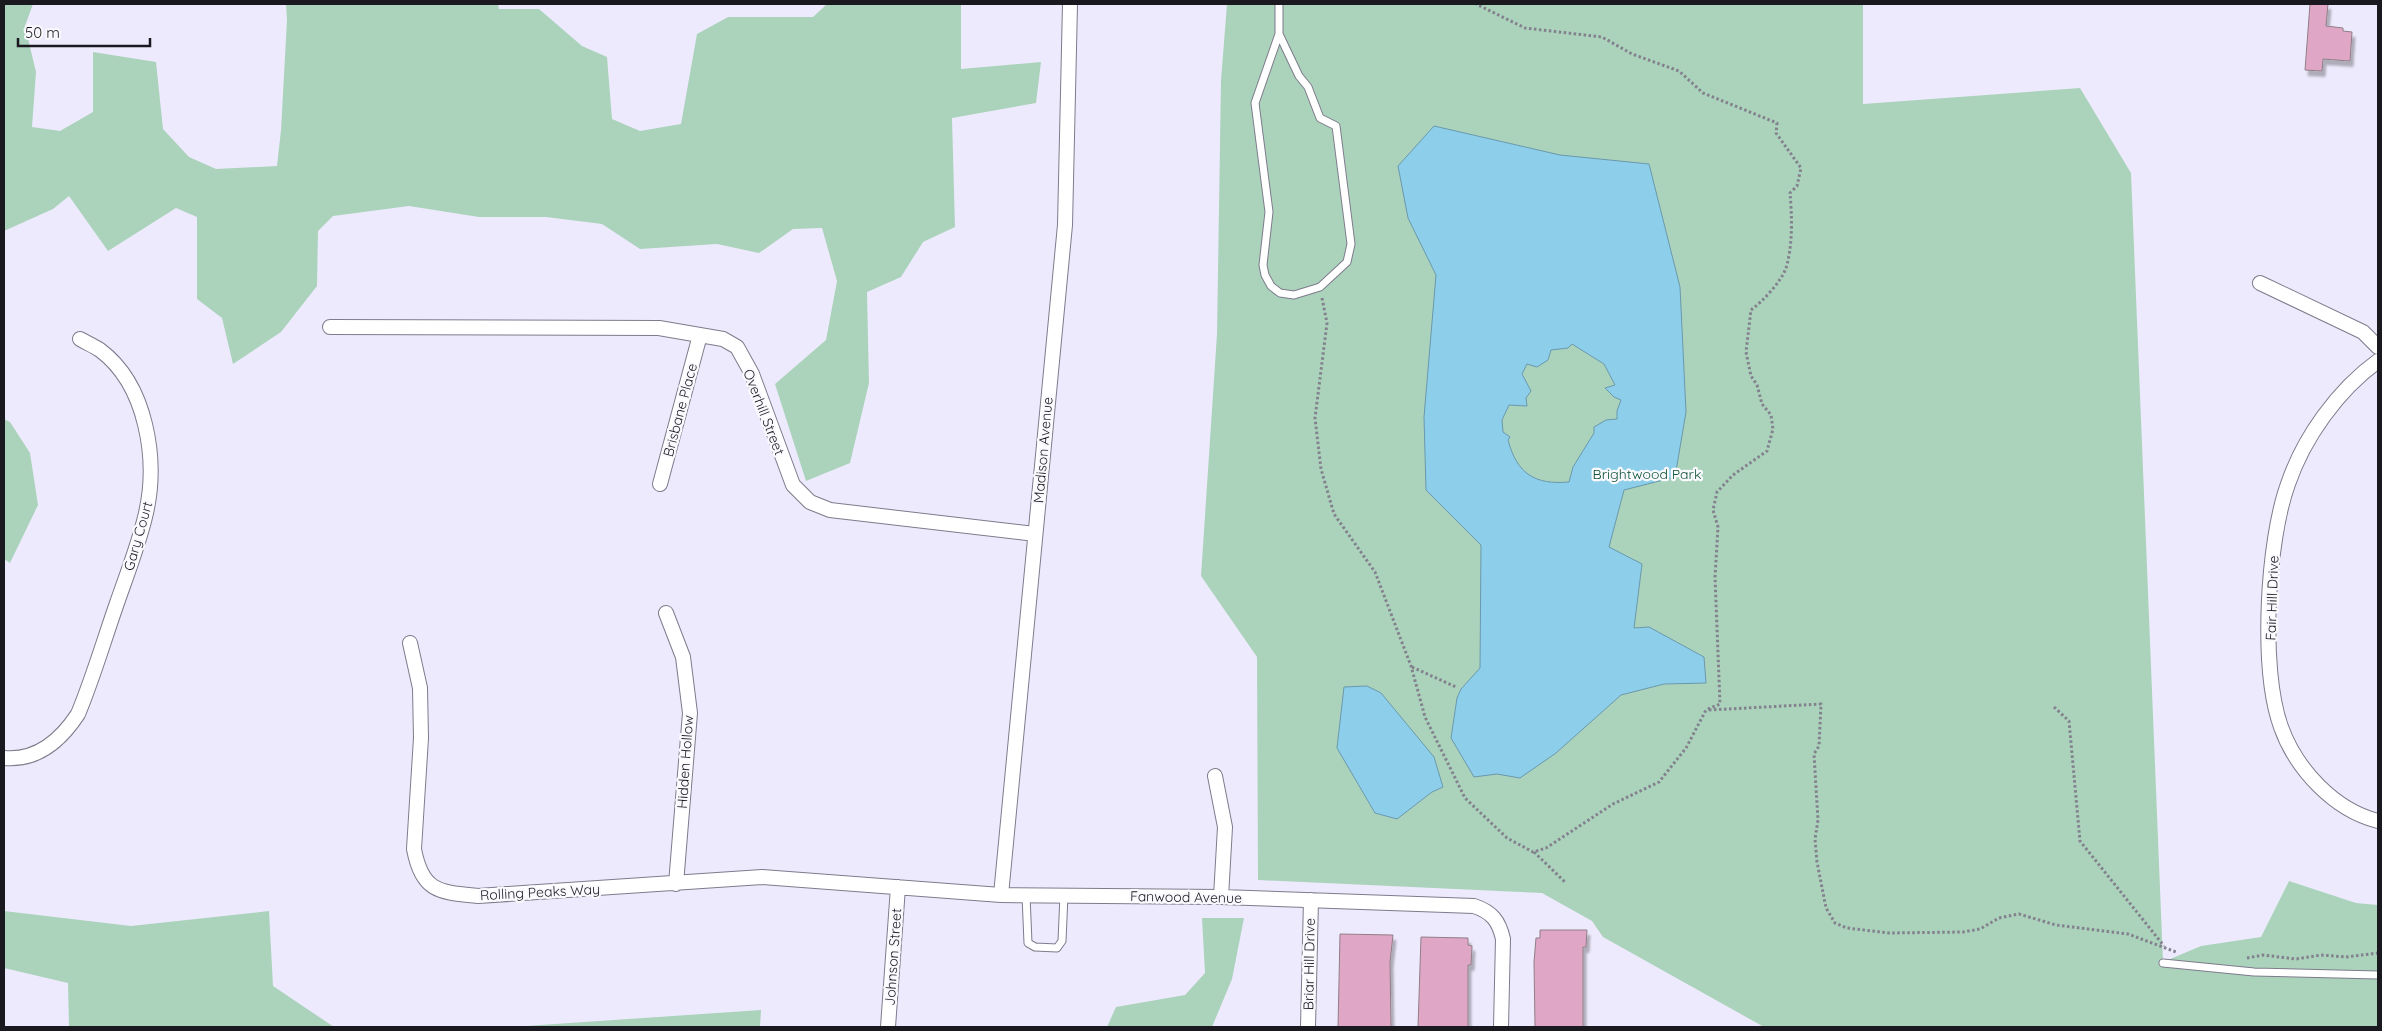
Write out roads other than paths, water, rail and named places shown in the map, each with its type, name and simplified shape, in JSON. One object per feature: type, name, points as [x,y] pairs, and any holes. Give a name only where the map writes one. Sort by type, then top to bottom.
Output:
[{"type":"street","name":"Madison Avenue","points":[[1001,895],[1065,224],[1070,4]]},
{"type":"street","points":[[2260,283],[2363,332],[2378,347]]},
{"type":"street","name":"Overhill Street","points":[[330,327],[659,328],[723,339],[737,347],[752,374],[793,484],[810,502],[830,510],[1035,534]]},
{"type":"street","name":"Brisbane Place","points":[[660,484],[700,335]]},
{"type":"street","name":"Gary Court","points":[[4,758],[15,759],[36,754],[55,742],[66,732],[86,694],[148,505],[151,477],[146,429],[128,384],[118,368],[100,350],[80,339]]},
{"type":"street","name":"Fair Hill Drive","points":[[2378,361],[2363,372],[2320,422],[2302,451],[2288,483],[2278,517],[2269,610],[2273,695],[2288,744],[2307,772],[2331,796],[2360,814],[2378,821]]},
{"type":"street","name":"Hidden Hollow","points":[[666,613],[683,656],[690,713],[676,884]]},
{"type":"street","name":"Rolling Peaks Way","points":[[410,643],[420,688],[421,738],[414,849],[417,864],[424,879],[437,890],[478,896],[676,884],[762,876],[898,887]]},
{"type":"street","points":[[1215,776],[1225,827],[1221,897]]},
{"type":"street","name":"Fanwood Avenue","points":[[898,887],[1001,895],[1221,897],[1474,906],[1486,910],[1494,917],[1500,927],[1503,939],[1501,1027]]},
{"type":"street","name":"Johnson Street","points":[[888,1027],[898,887]]},
{"type":"street","name":"Briar Hill Drive","points":[[1308,1027],[1310,900]]},
{"type":"lane","points":[[1278,4],[1279,34],[1255,103],[1269,212],[1263,265],[1265,275],[1271,286],[1280,293],[1294,295],[1320,288],[1347,262],[1350,244],[1336,126],[1320,118],[1308,87],[1299,76],[1279,34]]},
{"type":"lane","points":[[1026,895],[1028,943],[1035,947],[1057,948],[1062,941],[1064,895]]},
{"type":"lane","points":[[2163,963],[2254,972],[2378,975]]},
{"type":"water","points":[[1434,126],[1560,155],[1649,164],[1680,287],[1686,412],[1675,477],[1624,490],[1609,547],[1642,564],[1634,628],[1649,627],[1704,657],[1706,683],[1664,684],[1621,695],[1556,753],[1520,778],[1497,774],[1474,777],[1451,738],[1457,698],[1461,689],[1480,668],[1481,545],[1426,490],[1424,417],[1436,275],[1408,218],[1398,166]],"holes":[[[1572,344],[1604,364],[1615,385],[1605,388],[1614,397],[1621,400],[1617,411],[1617,419],[1606,420],[1594,427],[1594,433],[1573,467],[1569,482],[1546,481],[1529,475],[1522,469],[1512,452],[1508,440],[1510,437],[1503,432],[1502,420],[1509,405],[1527,406],[1526,398],[1531,391],[1522,374],[1527,364],[1537,367],[1548,360],[1551,350],[1568,348]]]},
{"type":"water","points":[[1367,686],[1381,693],[1434,757],[1443,787],[1432,792],[1397,819],[1375,813],[1337,748],[1344,687]]},
{"type":"park label","name":"Brightwood Park","points":[[1647,474]]}]
